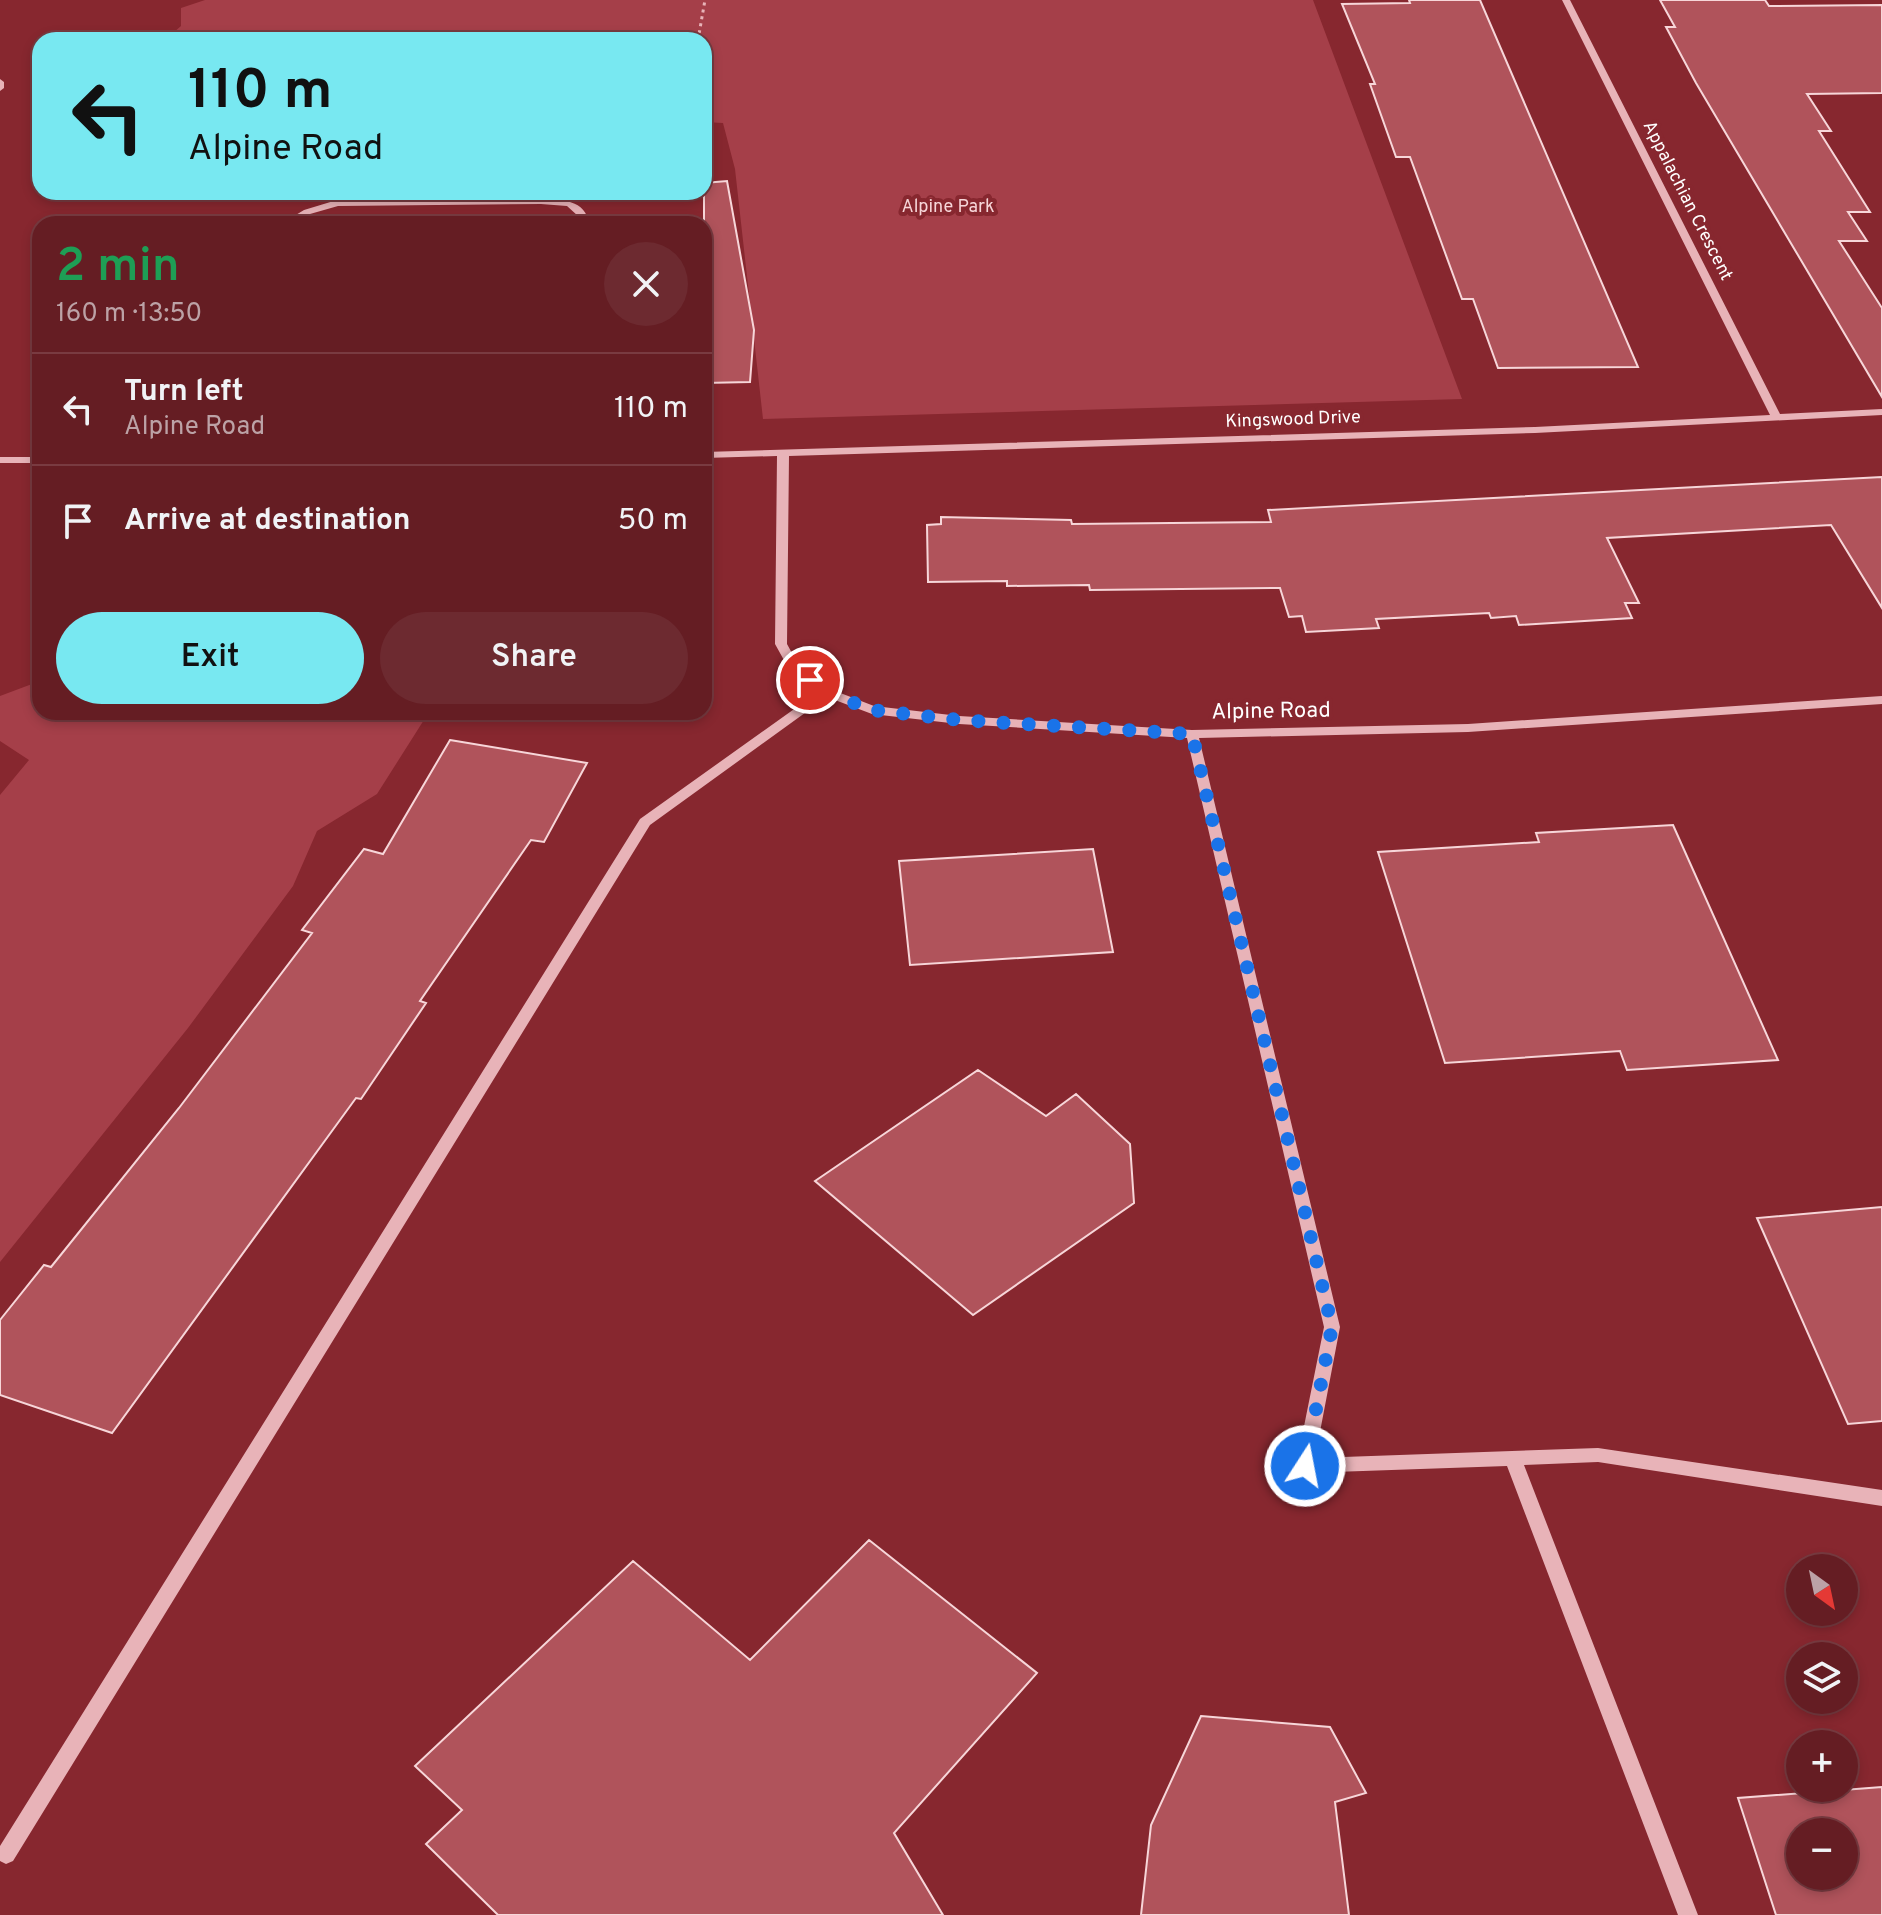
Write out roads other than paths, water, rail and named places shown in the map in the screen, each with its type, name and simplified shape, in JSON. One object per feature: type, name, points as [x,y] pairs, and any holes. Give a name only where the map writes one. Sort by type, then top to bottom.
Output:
[{"type":"street","name":"Appalachian Crescent","points":[[1566,0],[1777,418]]},
{"type":"street","points":[[0,82],[0,88]]},
{"type":"street","points":[[300,216],[337,203],[525,201],[570,203],[583,216]]},
{"type":"street","name":"Kingswood Drive","points":[[712,455],[1535,430],[1882,412]]},
{"type":"street","name":"Alpine Road","points":[[783,455],[781,644],[794,668],[826,692],[872,710],[1192,734],[1468,728],[1882,700]]},
{"type":"street","points":[[0,460],[32,460]]},
{"type":"street","points":[[6,1854],[645,822],[826,692]]},
{"type":"street","points":[[1192,734],[1332,1327],[1305,1466],[1598,1455],[1882,1498]]},
{"type":"street","points":[[1513,1458],[1688,1915]]},
{"type":"park label","name":"Alpine Park","points":[[948,207]]}]
